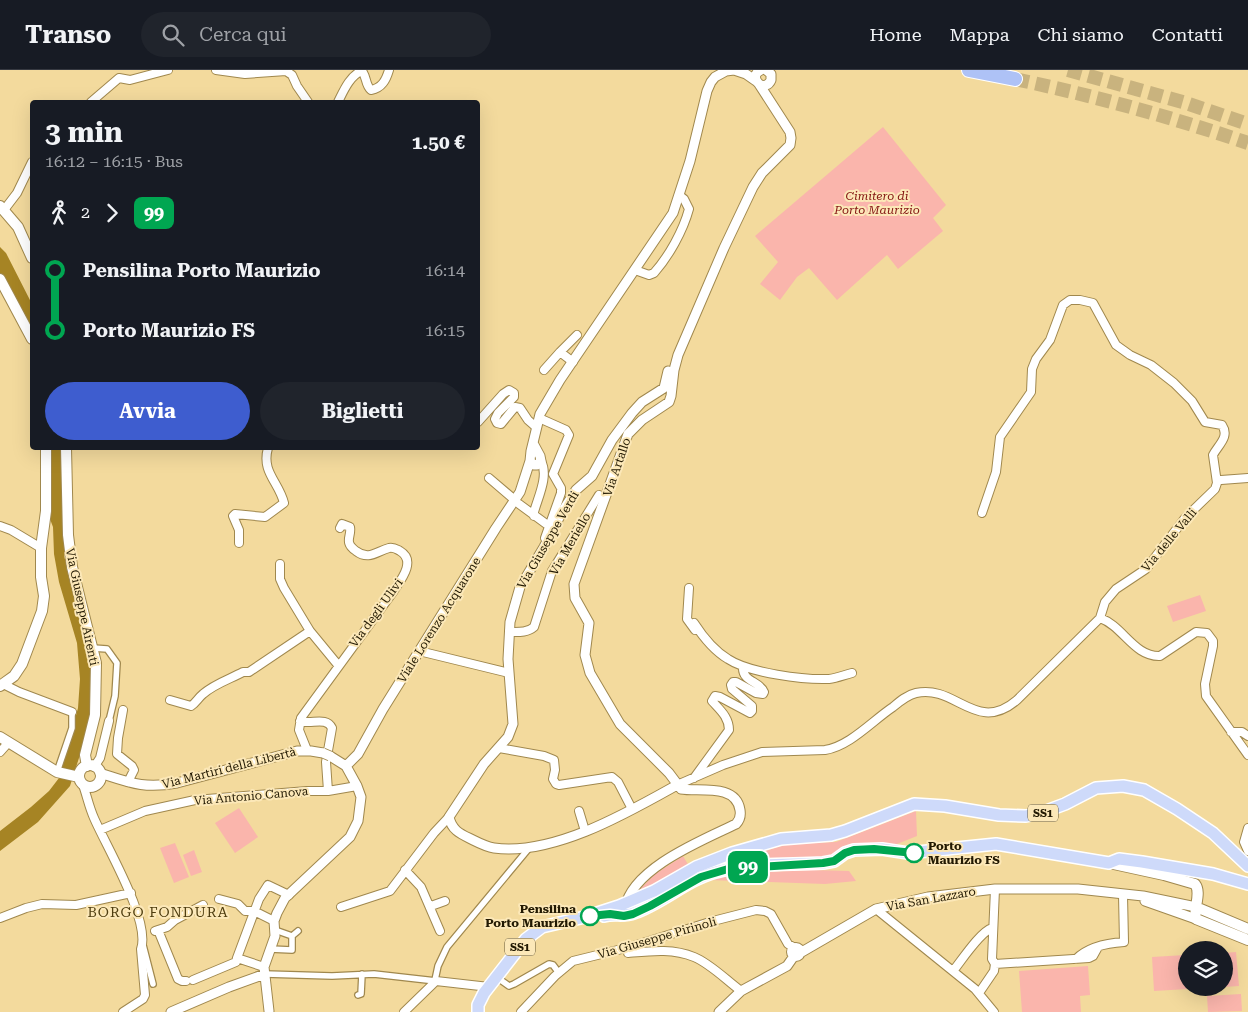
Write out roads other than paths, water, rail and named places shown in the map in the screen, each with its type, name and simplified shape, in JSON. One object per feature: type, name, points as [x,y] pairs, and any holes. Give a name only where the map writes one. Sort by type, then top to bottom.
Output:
[{"type":"highway","points":[[969,70],[1015,79]]},
{"type":"main road","points":[[2,208],[18,227],[30,254]]},
{"type":"main road","points":[[0,279],[30,335]]},
{"type":"main road","points":[[1,685],[14,676],[22,664],[42,611],[44,596],[41,577],[41,548],[46,511],[46,450]]},
{"type":"main road","name":"Via Giuseppe Airenti","points":[[66,450],[68,535],[72,566],[96,664],[95,715],[85,755],[89,777]]},
{"type":"main road","points":[[4,740],[57,772],[89,777]]},
{"type":"main road","name":"SS1","points":[[585,917],[625,910],[696,867],[736,852],[781,839],[831,836],[914,804],[1026,816],[1041,814],[1096,788],[1110,786],[1123,786],[1144,790],[1178,809],[1213,833],[1248,866]]},
{"type":"main road","name":"SS1","points":[[477,1010],[482,996],[535,930],[548,924],[650,906],[689,883],[714,872],[743,867],[823,863],[834,861],[849,851],[874,849],[908,853],[996,844],[1116,863],[1213,874],[1248,884]]},
{"type":"main road","points":[[1116,863],[1195,884],[1198,888],[1196,919],[1248,940]]},
{"type":"main road","points":[[1196,907],[1248,929]]},
{"type":"street","points":[[93,100],[119,78],[130,80],[168,70]]},
{"type":"street","points":[[216,70],[245,74],[289,72],[306,100]]},
{"type":"street","points":[[339,100],[351,79],[358,72],[362,71],[365,75],[366,85],[372,90],[382,85],[389,70]]},
{"type":"street","points":[[534,516],[544,475],[534,462],[532,443],[537,422],[550,396],[673,213],[690,161],[707,91],[715,77],[726,71],[734,70],[746,74],[757,82]]},
{"type":"street","points":[[757,82],[756,74],[761,70]]},
{"type":"street","name":"Via Artallo","points":[[757,82],[765,85],[770,74]]},
{"type":"street","name":"Via Artallo","points":[[770,74],[772,104]]},
{"type":"street","name":"Via Artallo","points":[[677,785],[670,773],[620,724],[590,673],[586,655],[589,623],[575,598],[573,589],[628,434],[642,420],[669,402],[674,370],[685,336],[724,248],[753,187],[762,173],[790,145],[792,138],[790,132],[757,82]]},
{"type":"street","points":[[2,208],[17,194],[30,166]]},
{"type":"street","points":[[635,270],[642,274],[654,274],[673,244],[689,209],[684,199],[679,195]]},
{"type":"street","name":"Via delle Valli","points":[[982,513],[996,472],[1000,437],[1031,392],[1032,369],[1036,359],[1050,340],[1063,305],[1070,300],[1093,303],[1116,345],[1130,355],[1151,365],[1185,393],[1205,422],[1222,425],[1226,433],[1225,438],[1213,456],[1218,483],[1215,489],[1184,518],[1146,569],[1116,589],[1105,602],[1100,618]]},
{"type":"street","points":[[544,370],[577,335]]},
{"type":"street","name":"Via Giuseppe Verdi","points":[[341,906],[390,891],[448,817],[484,764],[510,734],[514,724],[508,659],[509,632],[520,587],[562,512],[576,490],[592,476],[612,440],[642,402],[664,388],[675,349],[685,336]]},
{"type":"street","points":[[560,352],[573,362]]},
{"type":"street","points":[[480,420],[503,394],[509,390],[514,393],[514,397],[498,413],[495,419],[497,423],[501,424],[515,407],[520,408],[528,420],[569,432],[553,474],[561,488],[561,493],[540,548],[540,554]]},
{"type":"street","points":[[239,543],[238,530],[233,516],[235,514],[265,517],[284,503],[267,468],[268,450]]},
{"type":"street","name":"Viale Lorenzo Acquarone","points":[[346,766],[358,754],[383,709],[496,528],[517,503],[534,462]]},
{"type":"street","points":[[489,478],[517,503],[548,526]]},
{"type":"street","points":[[1221,480],[1248,478]]},
{"type":"street","name":"Via Meriello","points":[[509,632],[522,632],[530,630],[534,626],[552,572],[599,495]]},
{"type":"street","name":"Via degli Ulivi","points":[[300,721],[338,665],[393,592],[407,565],[404,553],[395,548],[367,556],[356,551],[349,543],[350,527],[342,524],[340,528]]},
{"type":"street","points":[[0,526],[11,530],[41,548]]},
{"type":"street","points":[[280,564],[280,579],[310,631],[338,665]]},
{"type":"street","points":[[689,588],[687,619],[694,629],[729,660],[743,667],[808,678],[830,679],[852,673]]},
{"type":"street","points":[[448,817],[453,829],[493,848],[518,849],[530,847],[561,840],[585,831],[677,785],[723,765],[762,752],[834,748],[850,739],[904,698],[916,693],[934,693],[946,696],[977,712],[984,713],[1002,710],[1011,706],[1100,618],[1119,630],[1140,650],[1154,656],[1160,656],[1196,632],[1207,633],[1211,637],[1214,646],[1205,684],[1205,692],[1209,701],[1248,755]]},
{"type":"street","points":[[694,623],[702,636]]},
{"type":"street","points":[[170,700],[191,706],[209,690],[243,672],[249,672],[310,631]]},
{"type":"street","points":[[93,648],[107,649],[116,662],[115,696],[100,758],[89,777],[88,798],[93,816],[131,893],[153,984]]},
{"type":"street","points":[[419,651],[509,673]]},
{"type":"street","points":[[694,778],[729,730],[729,724],[724,714],[712,700],[713,698],[715,696],[720,697],[750,713],[752,706],[732,689],[730,685],[732,682],[736,682],[756,693],[763,694],[764,692],[761,686],[746,677],[743,667]]},
{"type":"street","points":[[1,685],[72,712],[72,728],[57,772]]},
{"type":"street","points":[[123,710],[117,754],[132,766],[134,770],[128,782]]},
{"type":"street","points":[[307,750],[299,730],[300,721],[307,723],[328,722],[332,728],[326,762],[328,791]]},
{"type":"street","points":[[1231,732],[1242,732],[1248,736]]},
{"type":"street","points":[[0,752],[4,740]]},
{"type":"street","points":[[499,748],[544,756],[554,760],[553,779],[559,785],[612,777],[618,782],[632,809]]},
{"type":"street","name":"Via Martiri della Libertà","points":[[89,777],[112,777],[147,786],[177,783],[307,750],[327,754],[346,766],[361,797],[360,813],[354,830],[343,844],[283,901],[264,971]]},
{"type":"street","points":[[625,910],[632,890],[647,875],[692,845],[736,824],[740,818],[740,806],[731,796],[716,790],[689,791],[681,789],[677,785]]},
{"type":"street","name":"Via Antonio Canova","points":[[100,830],[145,811],[195,800],[328,791],[357,786]]},
{"type":"street","points":[[579,811],[585,831]]},
{"type":"street","points":[[1247,830],[1244,842],[1248,851]]},
{"type":"street","points":[[404,1012],[436,981],[438,966],[447,947],[530,847]]},
{"type":"street","points":[[405,870],[421,887],[431,906],[440,931]]},
{"type":"street","points":[[156,930],[178,979],[182,982],[190,980],[236,962],[259,898],[268,886],[289,895]]},
{"type":"street","name":"Via San Lazzaro","points":[[994,1012],[979,993],[953,970],[876,909],[928,897],[994,889],[1078,889],[1143,896],[1196,907]]},
{"type":"street","name":"Via San Lazzaro","points":[[994,889],[992,959],[995,964]]},
{"type":"street","points":[[0,918],[42,904],[76,905],[131,893]]},
{"type":"street","points":[[979,993],[994,971],[995,964],[1091,958],[1098,947],[1105,943],[1124,942],[1123,895]]},
{"type":"street","name":"Via San Lazzaro","points":[[1123,895],[1196,919]]},
{"type":"street","points":[[219,899],[238,904],[246,911],[254,912],[292,936]]},
{"type":"street","points":[[431,906],[445,901]]},
{"type":"street","points":[[142,934],[167,927],[175,920],[203,905]]},
{"type":"street","points":[[719,1012],[741,992],[787,966],[799,951],[876,909]]},
{"type":"street","name":"Via Giuseppe Pirinoli","points":[[521,1012],[559,973],[577,960],[630,947],[713,921],[759,910],[771,914],[788,944],[799,951]]},
{"type":"street","points":[[953,970],[982,935],[992,928]]},
{"type":"street","points":[[292,936],[298,931]]},
{"type":"street","points":[[270,949],[292,950],[292,936]]},
{"type":"street","points":[[123,1012],[145,996],[141,948],[143,944]]},
{"type":"street","points":[[628,953],[666,951],[694,957],[741,992]]},
{"type":"street","points":[[237,958],[264,971],[328,976],[370,972],[489,987]]},
{"type":"street","points":[[502,981],[509,986],[549,964],[553,965],[559,973]]},
{"type":"street","points":[[264,971],[269,1011]]},
{"type":"street","points":[[171,1012],[264,971]]},
{"type":"street","points":[[358,995],[361,994],[362,974]]},
{"type":"street","points":[[327,984],[328,976]]},
{"type":"tunnel","points":[[1068,70],[1186,103],[1248,124]]},
{"type":"tunnel","points":[[1015,79],[1133,108],[1248,143]]},
{"type":"place","name":"Porto Maurizio FS","points":[[914,853]]},
{"type":"place","name":"Pensilina Porto Maurizio","points":[[590,916]]},
{"type":"district","name":"BORGO FONDURA","points":[[158,912]]},
{"type":"park label","name":"Cimitero di Porto Maurizio","points":[[877,203]]}]
